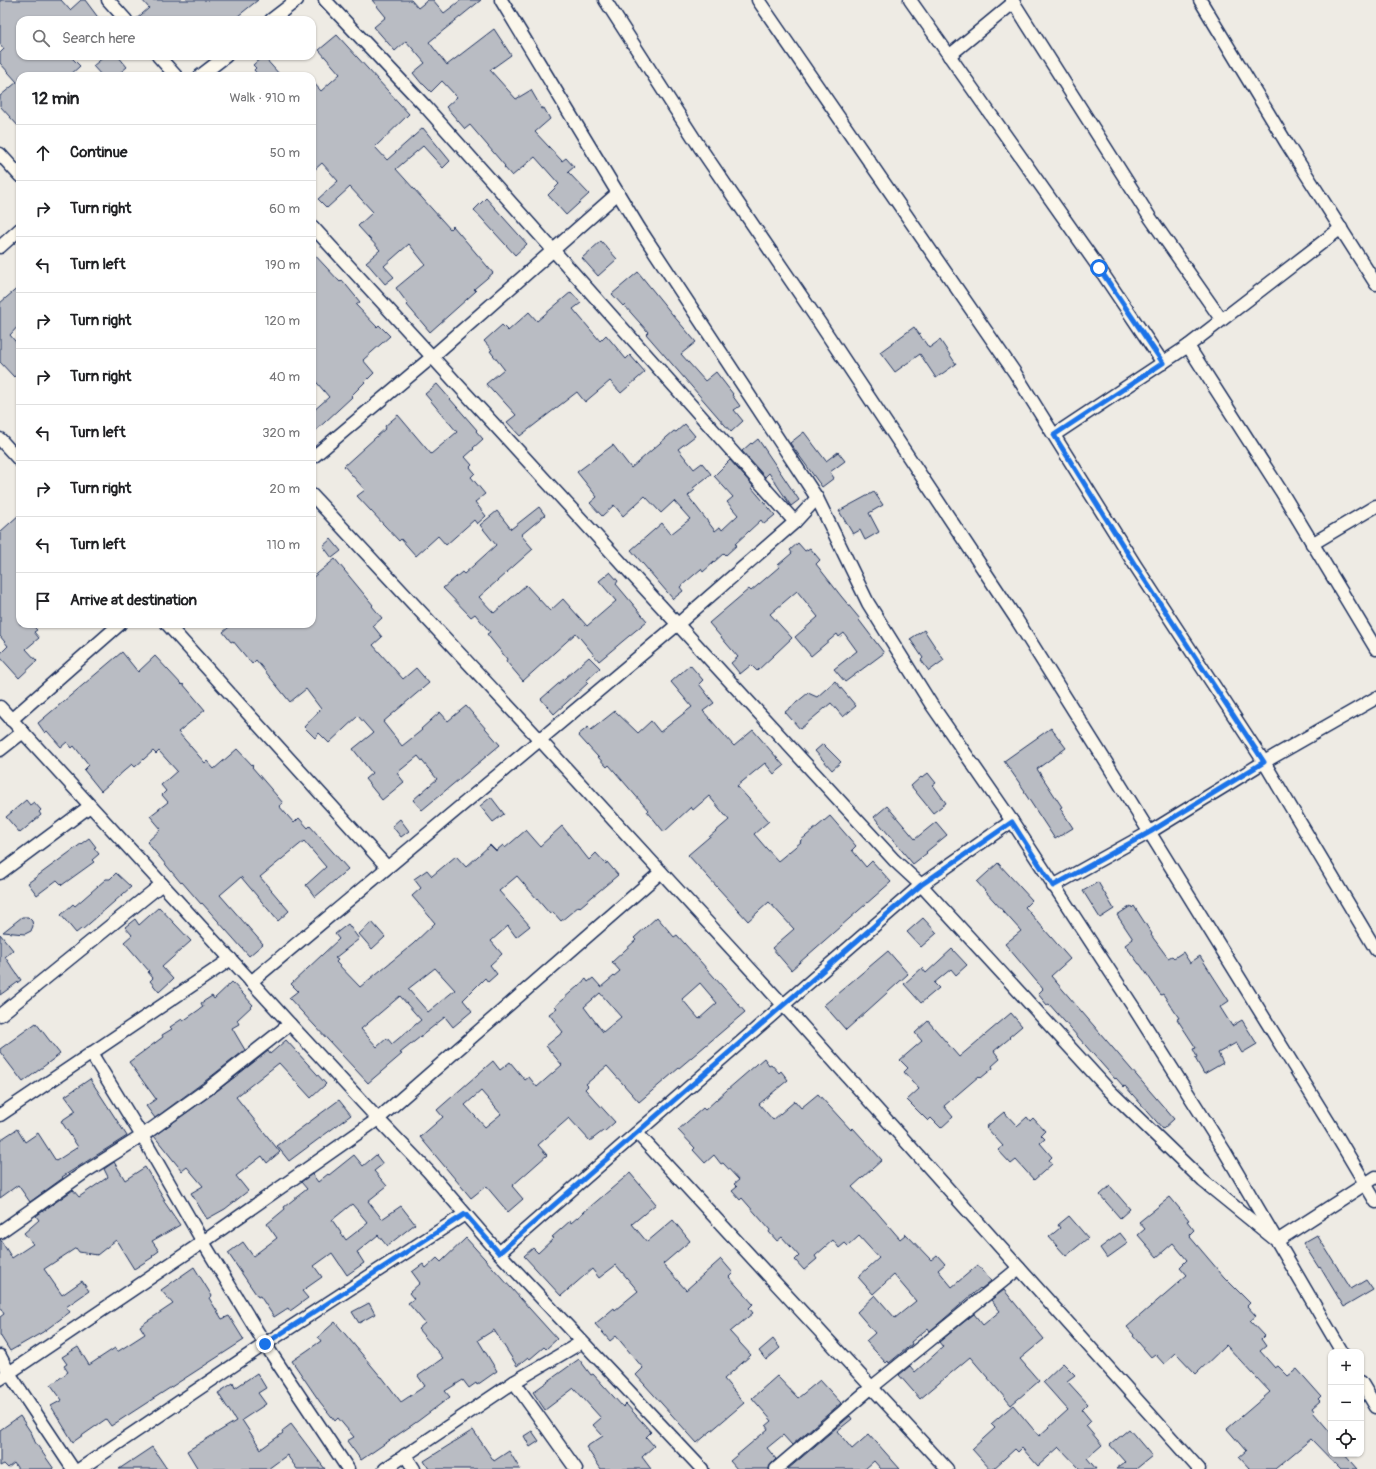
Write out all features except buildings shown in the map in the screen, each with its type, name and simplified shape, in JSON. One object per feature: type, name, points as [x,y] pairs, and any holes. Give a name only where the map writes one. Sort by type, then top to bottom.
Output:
[{"type":"street","points":[[108,0],[122,16]]},
{"type":"street","points":[[276,16],[297,0]]},
{"type":"street","points":[[325,0],[425,106],[795,522]]},
{"type":"street","points":[[501,0],[639,228],[817,498],[868,603],[931,704],[1012,822],[1134,1008],[1225,1152],[1340,1349]]},
{"type":"street","points":[[606,0],[699,146],[819,322],[1015,616],[1150,832],[1376,1202]]},
{"type":"street","points":[[758,0],[1015,373],[1135,565],[1264,762],[1376,950]]},
{"type":"street","points":[[910,0],[1099,268],[1163,363]]},
{"type":"street","points":[[1200,0],[1376,284]]},
{"type":"street","points":[[949,56],[1013,1],[1149,216],[1221,320]]},
{"type":"street","points":[[162,60],[172,72]]},
{"type":"street","points":[[205,72],[221,60]]},
{"type":"street","points":[[0,154],[16,172]]},
{"type":"street","points":[[316,455],[432,357],[618,193]]},
{"type":"street","points":[[1054,435],[1188,346],[1341,228]]},
{"type":"street","points":[[316,230],[894,860],[921,885],[1109,1090],[1203,1180],[1277,1241]]},
{"type":"street","points":[[0,247],[16,233]]},
{"type":"street","points":[[1188,346],[1281,491],[1376,649]]},
{"type":"street","points":[[0,439],[16,457]]},
{"type":"street","points":[[251,982],[678,624],[795,522],[817,498]]},
{"type":"street","points":[[316,499],[540,740],[784,1006],[1199,1469]]},
{"type":"street","points":[[1312,544],[1376,506]]},
{"type":"street","points":[[11,720],[115,628]]},
{"type":"street","points":[[171,628],[387,868]]},
{"type":"street","points":[[1053,886],[1150,832],[1264,762],[1376,698]]},
{"type":"street","points":[[0,707],[378,1120],[428,1170],[499,1253],[702,1469]]},
{"type":"street","points":[[0,750],[23,732]]},
{"type":"street","points":[[0,873],[90,806]]},
{"type":"street","points":[[499,1253],[921,885],[1012,822]]},
{"type":"street","points":[[5,1376],[203,1242],[378,1120],[661,872]]},
{"type":"street","points":[[0,1015],[162,884]]},
{"type":"street","points":[[0,1115],[230,959]]},
{"type":"street","points":[[0,1232],[85,1172],[142,1136],[209,1088],[290,1024]]},
{"type":"street","points":[[91,1053],[265,1344],[348,1469]]},
{"type":"street","points":[[637,1133],[947,1469]]},
{"type":"street","points":[[1277,1241],[1376,1177]]},
{"type":"street","points":[[80,1469],[265,1344],[465,1214]]},
{"type":"street","points":[[776,1469],[872,1387],[1019,1268]]},
{"type":"street","points":[[385,1469],[514,1382],[582,1342]]},
{"type":"street","points":[[0,1356],[5,1376],[73,1469]]},
{"type":"street","points":[[514,1382],[576,1469]]},
{"type":"street","points":[[1363,1385],[1376,1407]]},
{"type":"street","points":[[405,1455],[414,1469]]},
{"type":"route","points":[[265,1344],[465,1214],[499,1253],[921,885],[1012,822],[1053,886],[1150,832],[1264,762],[1135,565],[1054,435],[1163,363],[1099,268]]}]
